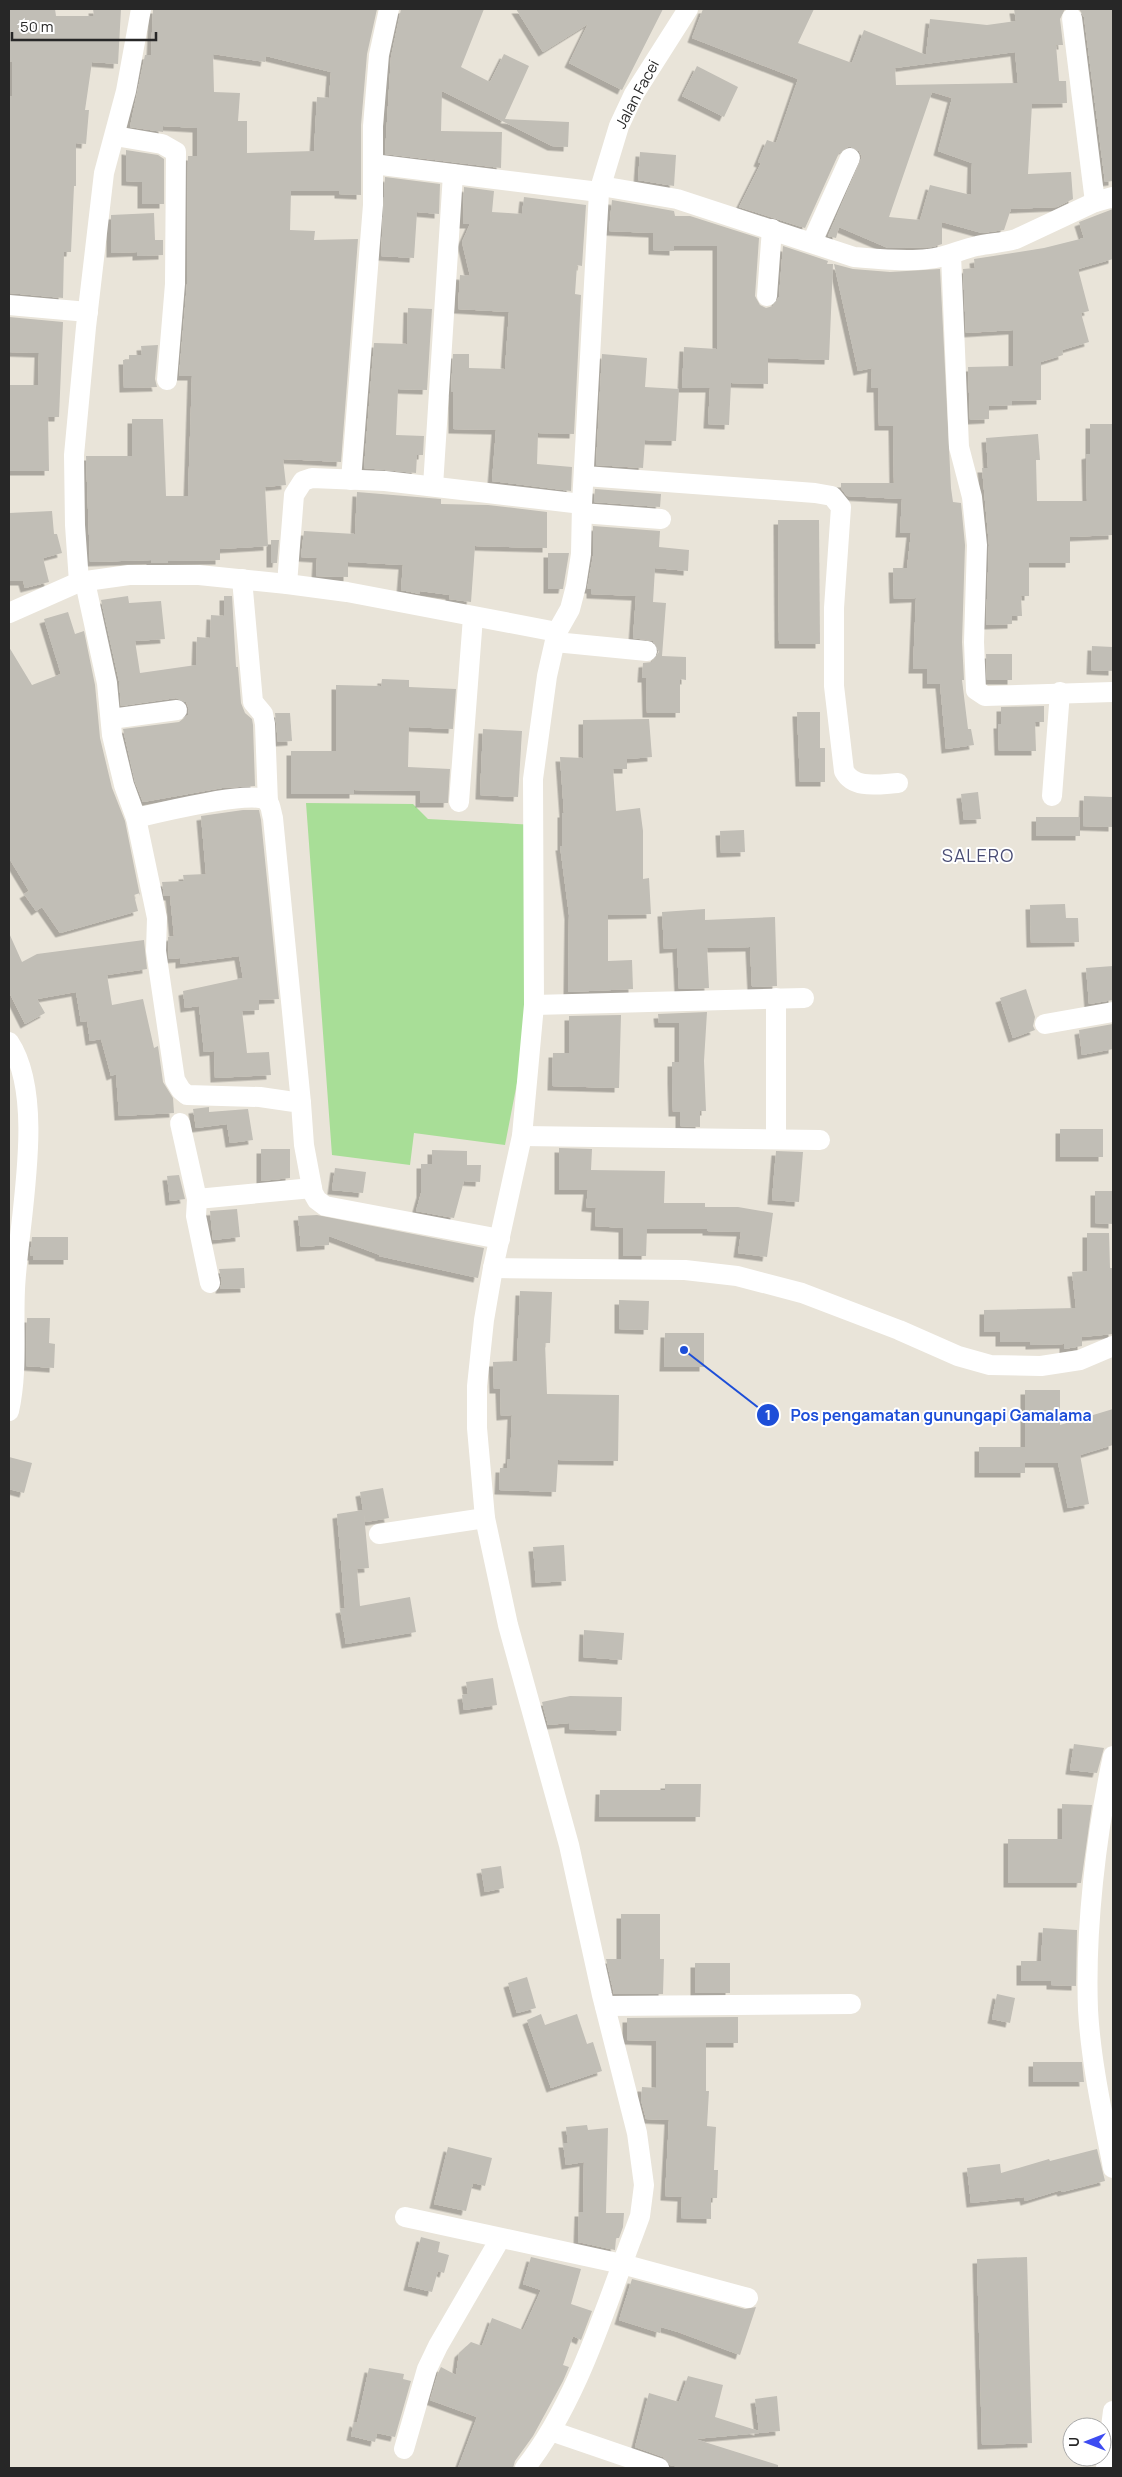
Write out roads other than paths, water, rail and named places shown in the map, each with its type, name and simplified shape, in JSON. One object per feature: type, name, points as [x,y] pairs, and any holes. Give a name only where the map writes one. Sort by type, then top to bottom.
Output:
[{"type":"street","points":[[141,9],[134,54],[103,181],[88,312],[74,455],[75,525],[82,582],[106,684],[124,785],[136,818],[157,918],[156,951],[175,1080],[181,1090],[187,1095],[260,1097],[300,1103]]},
{"type":"street","points":[[351,480],[373,205],[373,126],[379,55],[389,9]]},
{"type":"street","name":"Jalan Facei","points":[[525,2468],[551,2431],[566,2403],[640,2216],[644,2185],[637,2133],[604,2006],[569,1845],[508,1625],[485,1518],[477,1428],[477,1386],[484,1320],[493,1268],[522,1136],[534,1005],[533,780],[547,676],[556,637],[570,609],[581,554],[600,189],[618,126],[638,87],[688,9]]},
{"type":"street","points":[[373,164],[677,199],[854,257],[928,259],[952,255],[978,246],[1016,240],[1104,199],[1072,18]]},
{"type":"street","points":[[115,136],[162,144],[176,152],[175,284],[167,380]]},
{"type":"street","points":[[812,242],[850,158]]},
{"type":"street","points":[[434,486],[453,174]]},
{"type":"street","points":[[767,296],[772,229]]},
{"type":"street","points":[[952,255],[959,447],[972,498],[977,546],[974,642],[976,690],[985,696],[1060,692],[1113,692]]},
{"type":"street","points":[[9,306],[88,312]]},
{"type":"street","points":[[584,476],[815,493],[832,496],[841,507],[834,608],[834,686],[844,772],[848,778],[862,784],[898,783]]},
{"type":"street","points":[[288,584],[294,495],[303,481],[312,478],[434,486],[661,519]]},
{"type":"street","points":[[9,613],[82,582],[129,575],[199,575],[347,592],[473,617],[556,637],[648,651]]},
{"type":"street","points":[[242,579],[253,702],[263,714],[265,724],[268,802],[273,818],[304,1145],[312,1188],[317,1200],[325,1206],[500,1239]]},
{"type":"street","points":[[459,802],[473,617]]},
{"type":"street","points":[[1052,796],[1060,692]]},
{"type":"street","points":[[111,719],[177,710]]},
{"type":"street","points":[[136,818],[187,806],[219,801],[258,797],[268,802]]},
{"type":"street","points":[[776,998],[776,1138]]},
{"type":"street","points":[[534,1005],[804,998]]},
{"type":"street","points":[[1045,1024],[1113,1012]]},
{"type":"street","points":[[9,1042],[24,1079],[28,1133],[27,1176],[18,1239],[13,1391],[9,1411]]},
{"type":"street","points":[[180,1123],[197,1200],[196,1216],[210,1283]]},
{"type":"street","points":[[522,1136],[820,1140]]},
{"type":"street","points":[[197,1200],[312,1188]]},
{"type":"street","points":[[493,1268],[685,1270],[737,1276],[802,1293],[899,1330],[958,1356],[990,1365],[1040,1366],[1080,1360],[1113,1346]]},
{"type":"street","points":[[379,1534],[485,1518]]},
{"type":"street","points":[[1113,1756],[1093,1891],[1088,2009],[1091,2046],[1108,2112],[1113,2168]]},
{"type":"street","points":[[604,2006],[851,2004]]},
{"type":"street","points":[[404,2217],[622,2264],[748,2298]]},
{"type":"street","points":[[404,2449],[427,2368],[500,2238]]},
{"type":"street","points":[[1106,2468],[1113,2411]]},
{"type":"street","points":[[551,2431],[659,2468]]},
{"type":"place","name":"Pos pengamatan gunungapi Gamalama","points":[[684,1350]]},
{"type":"district","name":"SALERO","points":[[978,855]]}]
